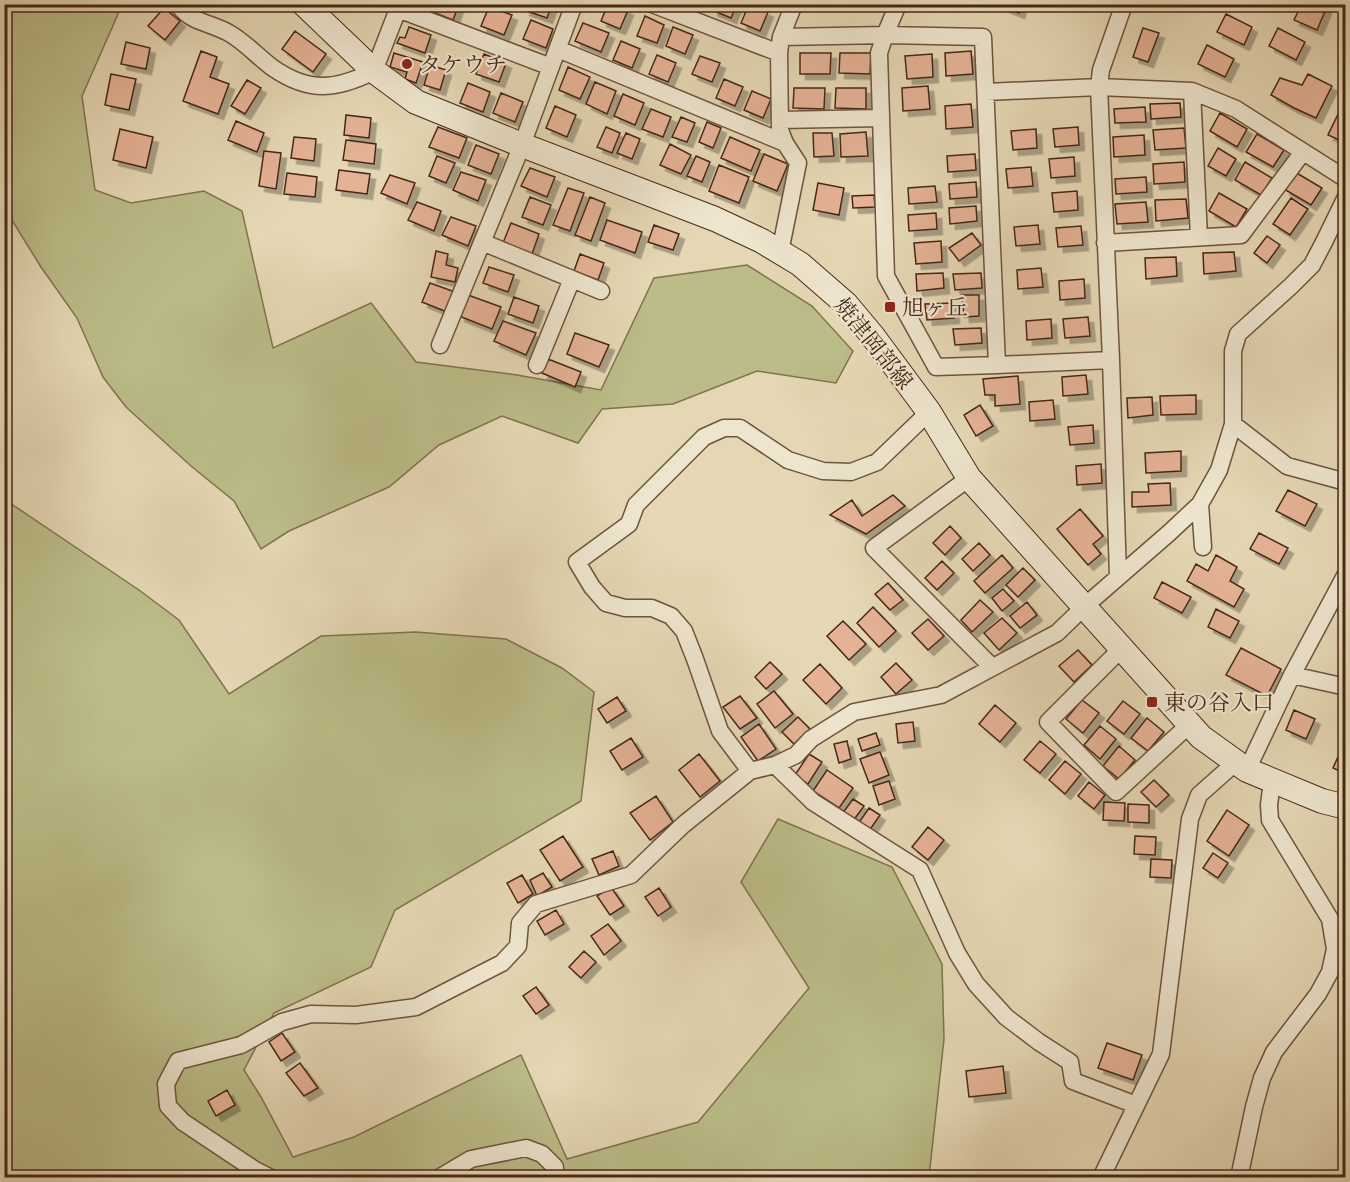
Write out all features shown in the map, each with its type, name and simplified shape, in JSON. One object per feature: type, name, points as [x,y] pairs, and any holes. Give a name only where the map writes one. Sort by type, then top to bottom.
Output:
[{"type":"main road","name":"焼津岡部線","points":[[304,4],[374,71],[416,102],[522,146],[715,219],[762,241],[800,264],[846,304],[872,335],[929,412],[969,478],[1201,737],[1241,766],[1272,781],[1322,801],[1346,807]]},
{"type":"street","points":[[177,4],[193,18],[230,34],[274,68],[297,81],[320,86],[339,85],[357,80],[374,71],[399,7],[551,67]]},
{"type":"street","points":[[440,345],[522,146],[574,4]]},
{"type":"street","points":[[652,4],[780,45],[885,35],[983,37],[997,365]]},
{"type":"street","points":[[780,252],[798,163],[785,143],[780,130],[780,45],[794,4]]},
{"type":"street","points":[[898,4],[879,53],[886,276],[936,367],[1111,360]]},
{"type":"street","points":[[1118,576],[1099,87],[1101,70],[1124,4]]},
{"type":"street","points":[[558,49],[785,143]]},
{"type":"street","points":[[986,92],[1099,87],[1191,91],[1236,109],[1346,179]]},
{"type":"street","points":[[1191,91],[1199,237]]},
{"type":"street","points":[[780,120],[881,118]]},
{"type":"street","points":[[1106,243],[1241,235],[1303,152]]},
{"type":"street","points":[[271,1178],[255,1170],[183,1122],[168,1106],[165,1084],[178,1061],[241,1044],[282,1022],[311,1014],[356,1015],[416,1007],[502,963],[518,946],[520,923],[536,904],[632,876],[683,825],[750,771],[775,765],[796,755],[810,739],[854,712],[941,695],[1057,633],[1200,504],[1219,470],[1233,424],[1233,351],[1238,334],[1312,265],[1346,197]]},
{"type":"street","points":[[482,243],[601,291]]},
{"type":"street","points":[[537,365],[572,279]]},
{"type":"street","points":[[750,771],[720,731],[684,631],[671,616],[652,608],[625,608],[606,603],[577,562],[629,524],[636,505],[704,437],[724,428],[740,428],[788,460],[824,471],[851,472],[877,462],[929,412]]},
{"type":"street","points":[[1233,424],[1287,466],[1346,482]]},
{"type":"street","points":[[969,478],[874,548],[992,667]]},
{"type":"street","points":[[1200,504],[1203,547]]},
{"type":"street","points":[[1101,1178],[1161,1054],[1190,819],[1198,795],[1241,766],[1346,574]]},
{"type":"street","points":[[1122,648],[1048,723],[1116,792],[1190,724]]},
{"type":"street","points":[[1292,675],[1346,687]]},
{"type":"street","points":[[775,765],[813,802],[920,870],[957,953],[976,984],[1006,1017],[1070,1062],[1073,1082],[1136,1105]]},
{"type":"street","points":[[1239,1178],[1262,1078],[1274,1052],[1318,994],[1330,972],[1335,949],[1330,919],[1270,820],[1272,781]]},
{"type":"street","points":[[439,1178],[471,1159],[526,1148],[542,1154],[555,1167],[555,1178]]},
{"type":"green space","points":[[5,5],[122,5],[82,96],[95,190],[131,203],[204,191],[242,211],[273,348],[371,303],[416,362],[517,375],[601,390],[654,278],[747,265],[812,306],[853,351],[836,383],[757,371],[673,404],[602,409],[578,443],[502,416],[439,445],[389,487],[289,531],[261,549],[234,501],[191,466],[126,407],[103,377],[77,318],[41,267],[5,209]]},
{"type":"green space","points":[[4,499],[139,590],[179,620],[229,694],[321,636],[416,632],[506,639],[562,668],[594,692],[581,801],[395,910],[371,967],[274,1013],[244,1070],[293,1157],[354,1137],[521,1055],[567,1159],[698,1122],[809,988],[741,882],[778,819],[892,867],[942,964],[944,1039],[929,1177],[5,1177]]},
{"type":"building","points":[[433,4],[459,4],[453,20],[430,11]]},
{"type":"building","points":[[526,4],[552,4],[547,18],[524,10]]},
{"type":"building","points":[[608,4],[616,4],[628,10],[620,29],[601,21]]},
{"type":"building","points":[[715,4],[737,4],[731,18],[712,10]]},
{"type":"building","points":[[749,4],[768,12],[760,31],[741,23]]},
{"type":"building","points":[[997,4],[1022,4],[1019,13]]},
{"type":"building","points":[[1302,4],[1328,4],[1317,30],[1294,20]]},
{"type":"building","points":[[489,7],[512,15],[504,35],[481,26]]},
{"type":"building","points":[[164,8],[180,21],[165,40],[148,26]]},
{"type":"building","points":[[1226,14],[1252,27],[1244,45],[1217,32]]},
{"type":"building","points":[[645,16],[664,25],[657,43],[637,36]]},
{"type":"building","points":[[531,20],[553,29],[546,48],[523,39]]},
{"type":"building","points":[[583,23],[609,33],[601,52],[575,41]]},
{"type":"building","points":[[409,27],[431,35],[425,53],[397,43],[400,37],[405,38]]},
{"type":"building","points":[[673,27],[693,35],[685,54],[666,46]]},
{"type":"building","points":[[1143,28],[1159,33],[1148,62],[1133,57]]},
{"type":"building","points":[[1278,28],[1305,42],[1296,60],[1269,46]]},
{"type":"building","points":[[295,31],[326,54],[313,72],[282,49]]},
{"type":"building","points":[[621,41],[640,49],[632,68],[613,60]]},
{"type":"building","points":[[126,42],[150,48],[146,69],[121,64]]},
{"type":"building","points":[[1207,45],[1234,59],[1225,77],[1198,64]]},
{"type":"building","points":[[201,51],[217,57],[210,77],[229,84],[218,114],[183,101]]},
{"type":"building","points":[[971,51],[973,74],[946,76],[945,53]]},
{"type":"building","points":[[394,53],[423,62],[416,83],[405,79],[407,72],[390,67]]},
{"type":"building","points":[[800,53],[831,53],[830,74],[800,74]]},
{"type":"building","points":[[840,53],[871,53],[870,74],[839,73]]},
{"type":"building","points":[[484,54],[506,63],[499,82],[476,74]]},
{"type":"building","points":[[932,54],[933,77],[907,79],[905,56]]},
{"type":"building","points":[[657,55],[676,63],[668,82],[649,74]]},
{"type":"building","points":[[700,56],[720,63],[712,82],[692,74]]},
{"type":"building","points":[[430,65],[446,70],[440,90],[424,85]]},
{"type":"building","points":[[568,67],[590,77],[580,99],[559,90]]},
{"type":"building","points":[[111,74],[136,79],[129,110],[105,105]]},
{"type":"building","points":[[1308,74],[1332,86],[1316,118],[1271,95],[1280,78],[1302,85]]},
{"type":"building","points":[[724,79],[743,87],[735,106],[716,98]]},
{"type":"building","points":[[247,80],[261,88],[245,114],[231,106]]},
{"type":"building","points":[[595,82],[616,91],[607,114],[586,104]]},
{"type":"building","points":[[468,83],[490,92],[483,112],[460,103]]},
{"type":"building","points":[[928,86],[930,109],[903,111],[902,88]]},
{"type":"building","points":[[794,88],[825,88],[824,109],[793,108]]},
{"type":"building","points":[[836,88],[866,88],[866,109],[835,108]]},
{"type":"building","points":[[752,91],[771,99],[763,118],[744,110]]},
{"type":"building","points":[[501,93],[523,102],[515,122],[493,113]]},
{"type":"building","points":[[623,94],[644,103],[635,125],[614,116]]},
{"type":"building","points":[[1180,103],[1181,117],[1151,119],[1150,104]]},
{"type":"building","points":[[971,104],[973,127],[946,129],[945,106]]},
{"type":"building","points":[[555,106],[576,115],[567,137],[546,128]]},
{"type":"building","points":[[1342,106],[1346,108],[1346,143],[1328,135]]},
{"type":"building","points":[[1145,107],[1146,122],[1115,123],[1114,109]]},
{"type":"building","points":[[651,109],[671,117],[663,137],[642,129]]},
{"type":"building","points":[[1220,113],[1247,129],[1237,147],[1210,131]]},
{"type":"building","points":[[346,115],[371,118],[369,138],[344,135]]},
{"type":"building","points":[[681,117],[695,123],[687,142],[672,137]]},
{"type":"building","points":[[236,121],[264,133],[257,152],[228,140]]},
{"type":"building","points":[[707,122],[721,128],[713,148],[699,142]]},
{"type":"building","points":[[438,127],[467,138],[459,158],[429,147]]},
{"type":"building","points":[[606,127],[620,133],[612,153],[597,147]]},
{"type":"building","points":[[1078,127],[1079,145],[1055,147],[1053,129]]},
{"type":"building","points":[[1184,128],[1186,148],[1155,150],[1153,130]]},
{"type":"building","points":[[120,129],[153,137],[146,168],[113,160]]},
{"type":"building","points":[[1036,129],[1037,148],[1013,150],[1011,131]]},
{"type":"building","points":[[866,132],[868,156],[841,157],[840,134]]},
{"type":"building","points":[[626,133],[640,139],[632,159],[617,153]]},
{"type":"building","points":[[813,133],[832,133],[834,156],[814,157]]},
{"type":"building","points":[[1257,134],[1284,150],[1273,167],[1246,152]]},
{"type":"building","points":[[1144,135],[1145,155],[1114,157],[1113,137]]},
{"type":"building","points":[[294,137],[316,139],[314,161],[291,158]]},
{"type":"building","points":[[730,137],[760,150],[751,171],[721,158]]},
{"type":"building","points":[[346,140],[376,144],[374,164],[343,160]]},
{"type":"building","points":[[670,144],[691,155],[681,174],[660,165]]},
{"type":"building","points":[[476,145],[499,154],[491,174],[468,165]]},
{"type":"building","points":[[1218,148],[1236,159],[1226,176],[1208,166]]},
{"type":"building","points":[[264,151],[281,153],[276,189],[259,186]]},
{"type":"building","points":[[764,154],[788,164],[777,191],[753,181]]},
{"type":"building","points":[[975,154],[976,170],[948,172],[947,156]]},
{"type":"building","points":[[437,156],[455,163],[446,183],[429,176]]},
{"type":"building","points":[[696,156],[710,162],[702,182],[687,176]]},
{"type":"building","points":[[1074,157],[1075,176],[1051,178],[1049,159]]},
{"type":"building","points":[[1184,162],[1185,182],[1154,184],[1153,164]]},
{"type":"building","points":[[1245,162],[1272,178],[1261,195],[1235,180]]},
{"type":"building","points":[[719,165],[749,177],[739,203],[709,191]]},
{"type":"building","points":[[1031,167],[1033,186],[1008,188],[1006,169]]},
{"type":"building","points":[[530,168],[555,177],[547,197],[521,186]]},
{"type":"building","points":[[339,170],[370,174],[367,194],[336,190]]},
{"type":"building","points":[[461,172],[486,180],[478,201],[453,190]]},
{"type":"building","points":[[1295,172],[1322,188],[1311,205],[1284,189]]},
{"type":"building","points":[[287,173],[317,177],[315,197],[284,194]]},
{"type":"building","points":[[390,175],[415,183],[407,204],[381,193]]},
{"type":"building","points":[[1146,177],[1147,192],[1116,194],[1115,179]]},
{"type":"building","points":[[976,182],[977,197],[950,199],[949,184]]},
{"type":"building","points":[[818,183],[844,188],[839,215],[813,210]]},
{"type":"building","points":[[935,186],[937,202],[909,204],[908,188]]},
{"type":"building","points":[[568,188],[584,193],[570,231],[553,225]]},
{"type":"building","points":[[1077,191],[1078,210],[1054,212],[1052,193]]},
{"type":"building","points":[[1219,193],[1247,209],[1236,227],[1209,211]]},
{"type":"building","points":[[874,195],[875,207],[853,208],[852,196]]},
{"type":"building","points":[[530,197],[551,205],[543,225],[522,217]]},
{"type":"building","points":[[590,197],[605,203],[591,241],[575,235]]},
{"type":"building","points":[[1291,198],[1308,209],[1290,235],[1273,224]]},
{"type":"building","points":[[1186,199],[1188,218],[1156,221],[1155,200]]},
{"type":"building","points":[[417,202],[441,211],[434,231],[408,220]]},
{"type":"building","points":[[1146,202],[1148,222],[1117,224],[1115,204]]},
{"type":"building","points":[[976,206],[977,221],[950,224],[949,208]]},
{"type":"building","points":[[936,213],[937,229],[909,231],[908,215]]},
{"type":"building","points":[[451,217],[476,226],[468,246],[442,235]]},
{"type":"building","points":[[607,220],[642,232],[635,253],[600,240]]},
{"type":"building","points":[[511,223],[539,234],[532,254],[503,243]]},
{"type":"building","points":[[654,225],[679,234],[673,250],[648,242]]},
{"type":"building","points":[[1038,225],[1040,244],[1016,246],[1014,227]]},
{"type":"building","points":[[1081,226],[1083,245],[1058,247],[1056,228]]},
{"type":"building","points":[[972,233],[981,245],[959,261],[949,248]]},
{"type":"building","points":[[1267,236],[1280,245],[1267,263],[1254,253]]},
{"type":"building","points":[[941,241],[942,262],[916,264],[914,243]]},
{"type":"building","points":[[436,251],[448,254],[446,265],[458,268],[455,282],[431,277]]},
{"type":"building","points":[[1234,252],[1236,271],[1204,274],[1203,253]]},
{"type":"building","points":[[580,254],[604,263],[598,280],[574,271]]},
{"type":"building","points":[[1176,257],[1177,276],[1146,279],[1145,258]]},
{"type":"building","points":[[489,267],[514,275],[508,292],[483,283]]},
{"type":"building","points":[[1041,268],[1043,287],[1018,289],[1017,270]]},
{"type":"building","points":[[943,273],[944,288],[917,291],[916,274]]},
{"type":"building","points":[[981,273],[982,288],[955,290],[953,274]]},
{"type":"building","points":[[1084,279],[1085,298],[1060,300],[1059,281]]},
{"type":"building","points":[[430,283],[455,292],[447,312],[422,302]]},
{"type":"building","points":[[468,295],[501,307],[492,329],[459,316]]},
{"type":"building","points":[[962,295],[979,295],[979,316],[964,317]]},
{"type":"building","points":[[514,297],[539,306],[533,323],[508,314]]},
{"type":"building","points":[[953,303],[954,318],[927,320],[925,304]]},
{"type":"building","points":[[1088,317],[1090,336],[1065,338],[1063,319]]},
{"type":"building","points":[[1051,319],[1052,338],[1027,340],[1026,321]]},
{"type":"building","points":[[503,321],[536,333],[526,355],[494,341]]},
{"type":"building","points":[[981,328],[982,343],[955,345],[953,329]]},
{"type":"building","points":[[575,333],[609,345],[599,367],[567,354]]},
{"type":"building","points":[[548,359],[581,372],[575,387],[542,373]]},
{"type":"building","points":[[1086,375],[1088,394],[1063,396],[1062,377]]},
{"type":"building","points":[[1018,376],[1020,404],[995,406],[995,395],[985,395],[983,379]]},
{"type":"building","points":[[1196,395],[1196,414],[1161,415],[1160,396]]},
{"type":"building","points":[[1152,397],[1153,415],[1128,418],[1127,398]]},
{"type":"building","points":[[1053,400],[1055,419],[1030,421],[1029,402]]},
{"type":"building","points":[[980,405],[993,426],[976,436],[964,415]]},
{"type":"building","points":[[1093,425],[1094,443],[1070,445],[1068,427]]},
{"type":"building","points":[[1181,451],[1181,471],[1146,473],[1145,453]]},
{"type":"building","points":[[1101,464],[1102,483],[1077,485],[1076,466]]},
{"type":"building","points":[[1170,483],[1171,505],[1132,507],[1132,492],[1149,492],[1148,484]]},
{"type":"building","points":[[1288,490],[1317,504],[1305,526],[1276,511]]},
{"type":"building","points":[[893,495],[905,506],[866,534],[830,515],[852,500],[862,516]]},
{"type":"building","points":[[1080,509],[1103,536],[1093,544],[1101,554],[1088,565],[1057,529]]},
{"type":"building","points":[[950,526],[961,538],[945,555],[933,543]]},
{"type":"building","points":[[1259,533],[1288,548],[1279,564],[1250,549]]},
{"type":"building","points":[[979,543],[990,555],[973,571],[962,559]]},
{"type":"building","points":[[1002,555],[1013,568],[985,593],[974,581]]},
{"type":"building","points":[[1216,555],[1237,567],[1230,581],[1244,589],[1234,607],[1187,581],[1196,564],[1208,571]]},
{"type":"building","points":[[942,561],[954,573],[937,590],[925,578]]},
{"type":"building","points":[[1023,568],[1035,580],[1018,597],[1006,585]]},
{"type":"building","points":[[1162,582],[1191,597],[1182,613],[1154,598]]},
{"type":"building","points":[[888,583],[903,600],[890,610],[875,594]]},
{"type":"building","points":[[1003,589],[1014,601],[1002,611],[992,598]]},
{"type":"building","points":[[980,600],[993,612],[972,632],[961,620]]},
{"type":"building","points":[[1027,602],[1037,615],[1020,628],[1010,616]]},
{"type":"building","points":[[873,607],[896,631],[879,647],[857,623]]},
{"type":"building","points":[[1216,609],[1239,621],[1230,638],[1208,627]]},
{"type":"building","points":[[1002,618],[1017,633],[999,650],[984,633]]},
{"type":"building","points":[[928,619],[944,636],[928,650],[912,633]]},
{"type":"building","points":[[843,621],[866,644],[849,660],[827,636]]},
{"type":"building","points":[[1241,648],[1281,669],[1267,696],[1226,675]]},
{"type":"building","points":[[1078,650],[1092,665],[1074,682],[1059,666]]},
{"type":"building","points":[[770,662],[782,674],[766,689],[755,677]]},
{"type":"building","points":[[896,663],[912,680],[896,694],[881,677]]},
{"type":"building","points":[[820,664],[842,688],[826,704],[803,680]]},
{"type":"building","points":[[774,691],[793,714],[775,728],[757,704]]},
{"type":"building","points":[[740,696],[757,718],[740,729],[723,707]]},
{"type":"building","points":[[617,697],[626,711],[607,723],[598,709]]},
{"type":"building","points":[[1082,700],[1099,713],[1083,733],[1066,719]]},
{"type":"building","points":[[1123,701],[1140,714],[1124,734],[1107,721]]},
{"type":"building","points":[[995,705],[1016,723],[1000,742],[979,724]]},
{"type":"building","points":[[1294,710],[1315,719],[1306,739],[1286,730]]},
{"type":"building","points":[[798,717],[810,729],[794,744],[782,732]]},
{"type":"building","points":[[1147,718],[1164,732],[1148,751],[1131,738]]},
{"type":"building","points":[[913,722],[915,741],[898,743],[896,724]]},
{"type":"building","points":[[759,724],[776,749],[758,761],[741,737]]},
{"type":"building","points":[[1100,726],[1116,739],[1100,759],[1084,745]]},
{"type":"building","points":[[876,733],[880,745],[862,751],[858,739]]},
{"type":"building","points":[[631,738],[643,757],[622,770],[610,751]]},
{"type":"building","points":[[1346,739],[1346,774],[1333,768]]},
{"type":"building","points":[[847,741],[851,759],[839,763],[834,744]]},
{"type":"building","points":[[1040,741],[1056,754],[1040,773],[1024,760]]},
{"type":"building","points":[[1119,746],[1135,760],[1119,779],[1103,766]]},
{"type":"building","points":[[880,752],[889,775],[869,783],[860,759]]},
{"type":"building","points":[[699,754],[720,781],[700,797],[679,770]]},
{"type":"building","points":[[809,754],[822,762],[808,784],[795,775]]},
{"type":"building","points":[[1065,761],[1081,774],[1065,794],[1049,780]]},
{"type":"building","points":[[827,770],[853,788],[839,808],[813,791]]},
{"type":"building","points":[[1154,780],[1169,795],[1156,807],[1141,792]]},
{"type":"building","points":[[889,781],[895,799],[879,805],[873,786]]},
{"type":"building","points":[[1089,782],[1105,795],[1094,809],[1078,796]]},
{"type":"building","points":[[656,796],[673,822],[650,840],[630,813]]},
{"type":"building","points":[[853,799],[864,806],[853,821],[842,814]]},
{"type":"building","points":[[1104,802],[1125,803],[1124,821],[1103,820]]},
{"type":"building","points":[[1128,804],[1149,805],[1149,823],[1128,822]]},
{"type":"building","points":[[869,808],[880,815],[869,831],[858,824]]},
{"type":"building","points":[[1227,810],[1249,825],[1229,856],[1207,841]]},
{"type":"building","points":[[928,827],[944,840],[928,860],[912,847]]},
{"type":"building","points":[[563,836],[583,867],[560,881],[540,850]]},
{"type":"building","points":[[1135,836],[1156,837],[1155,855],[1134,854]]},
{"type":"building","points":[[613,851],[619,866],[599,875],[592,859]]},
{"type":"building","points":[[1213,853],[1228,863],[1218,878],[1203,868]]},
{"type":"building","points":[[1151,859],[1172,860],[1171,878],[1150,877]]},
{"type":"building","points":[[543,873],[552,887],[537,896],[530,880]]},
{"type":"building","points":[[522,875],[533,894],[518,903],[507,883]]},
{"type":"building","points":[[611,887],[624,906],[610,915],[597,896]]},
{"type":"building","points":[[659,888],[671,907],[658,916],[645,897]]},
{"type":"building","points":[[556,910],[564,924],[545,935],[537,921]]},
{"type":"building","points":[[608,924],[621,941],[604,955],[591,936]]},
{"type":"building","points":[[584,951],[596,962],[581,978],[569,967]]},
{"type":"building","points":[[536,987],[549,1005],[536,1014],[523,996]]},
{"type":"building","points":[[282,1033],[295,1052],[281,1061],[269,1042]]},
{"type":"building","points":[[1107,1043],[1142,1055],[1133,1080],[1098,1068]]},
{"type":"building","points":[[300,1063],[318,1088],[304,1096],[286,1073]]},
{"type":"building","points":[[1003,1066],[1006,1093],[969,1097],[966,1071]]},
{"type":"building","points":[[227,1090],[235,1105],[216,1116],[208,1101]]},
{"type":"place","name":"タケウチ","points":[[407,64]]},
{"type":"place","name":"旭ヶ丘","points":[[890,307]]},
{"type":"place","name":"東の谷入口","points":[[1152,702]]}]
